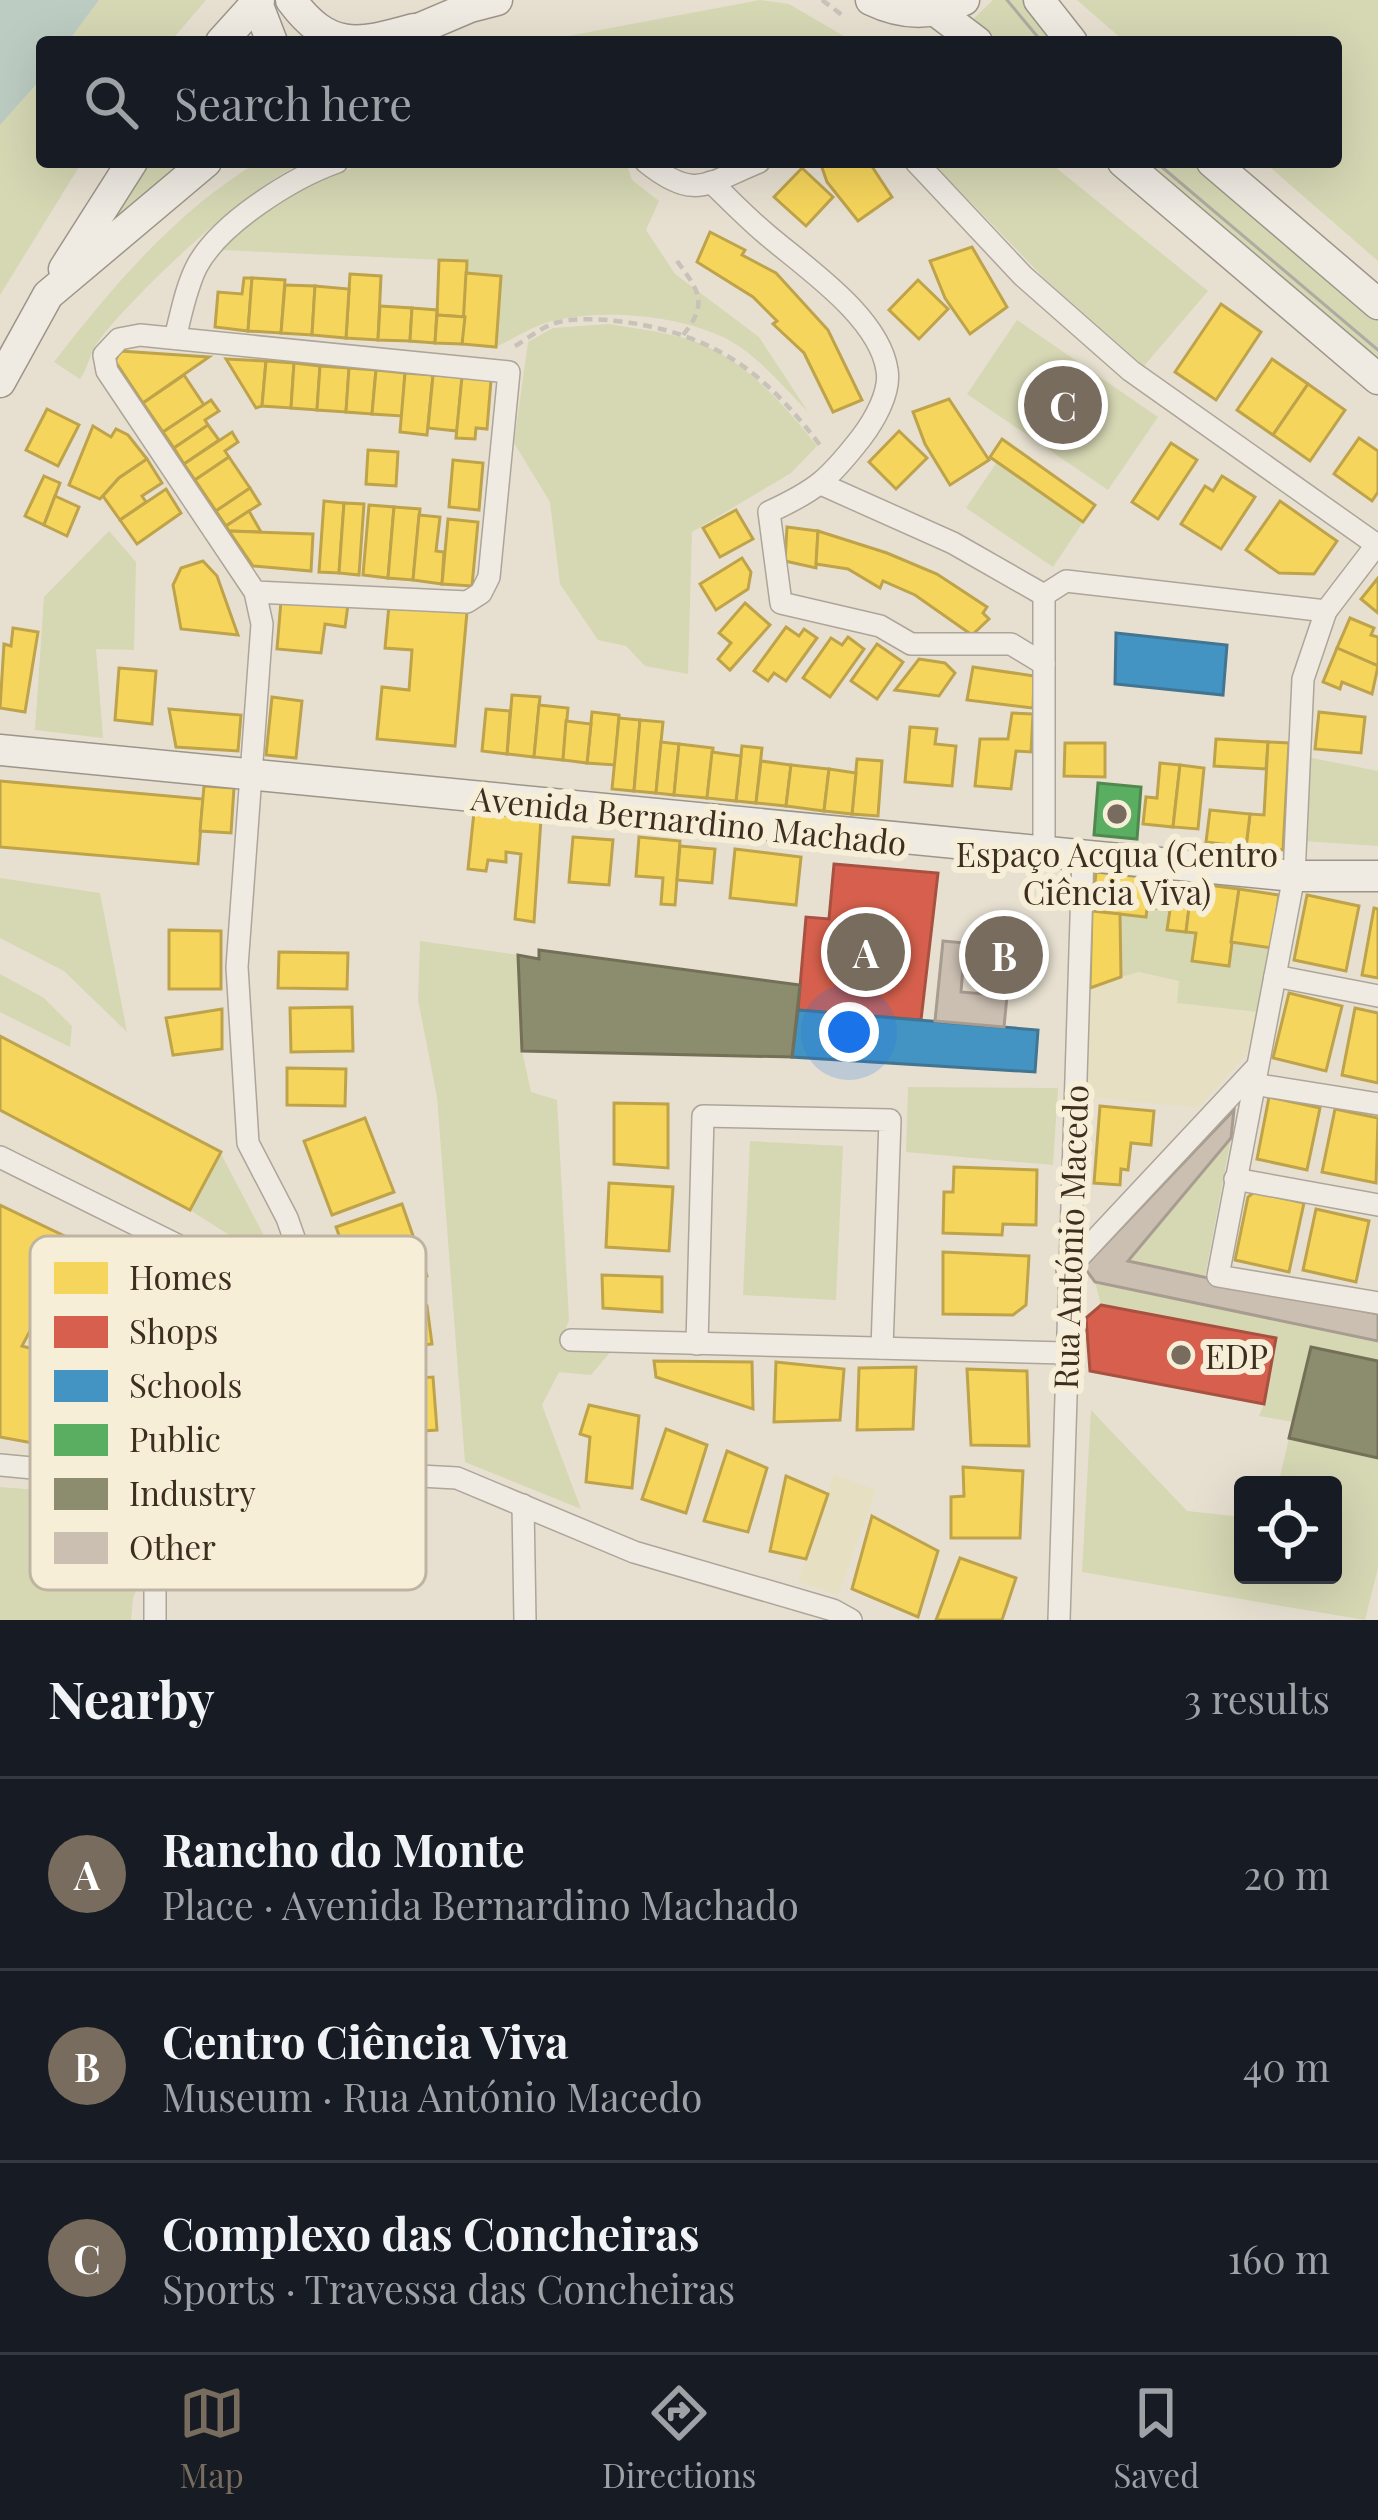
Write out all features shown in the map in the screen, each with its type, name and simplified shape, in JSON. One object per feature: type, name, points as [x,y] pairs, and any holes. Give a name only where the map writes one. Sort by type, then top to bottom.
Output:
[{"type":"street","points":[[291,0],[310,26],[329,36]]},
{"type":"street","points":[[402,35],[497,0]]},
{"type":"street","points":[[871,0],[905,12],[950,6],[972,36]]},
{"type":"street","points":[[1039,0],[1067,36]]},
{"type":"street","points":[[226,36],[258,1],[270,36]]},
{"type":"street","points":[[0,382],[128,168]]},
{"type":"street","points":[[48,295],[199,168]]},
{"type":"street","points":[[175,338],[196,266],[226,230],[275,194],[325,168]]},
{"type":"street","points":[[654,168],[674,184],[701,186],[745,168]]},
{"type":"street","points":[[922,168],[1023,276],[1131,371],[1377,544],[1326,611],[1303,680],[1294,876],[1218,1276],[1378,1303]]},
{"type":"street","points":[[1130,168],[1378,379]]},
{"type":"street","points":[[1219,168],[1378,304]]},
{"type":"street","points":[[711,182],[833,289],[868,329],[888,371],[877,418],[829,476],[813,492],[769,512],[781,603],[880,626],[910,644],[1011,644],[1044,664]]},
{"type":"street","points":[[255,592],[467,602],[481,593],[489,577],[509,372],[140,335],[119,339],[104,355],[106,371],[255,592],[262,624],[237,967],[248,1143],[293,1236]]},
{"type":"street","points":[[829,476],[1044,595]]},
{"type":"street","points":[[1044,595],[1066,581],[1326,611]]},
{"type":"street","points":[[1044,595],[1044,853]]},
{"type":"street","name":"Avenida Bernardino Machado","points":[[0,751],[1294,876],[1378,876]]},
{"type":"street","name":"Rua António Macedo","points":[[1059,1620],[1083,855]]},
{"type":"street","points":[[1275,976],[1378,996]]},
{"type":"street","points":[[1067,1270],[1255,1076]]},
{"type":"street","points":[[1255,1076],[1378,1104]]},
{"type":"street","points":[[697,1343],[703,1116],[890,1120],[882,1348]]},
{"type":"street","points":[[0,1157],[159,1236]]},
{"type":"street","points":[[1235,1179],[1378,1205]]},
{"type":"street","points":[[572,1340],[1065,1353]]},
{"type":"street","points":[[0,1465],[30,1468]]},
{"type":"street","points":[[426,1476],[457,1478],[634,1552],[833,1610],[851,1620]]},
{"type":"street","points":[[523,1505],[525,1620]]},
{"type":"street","points":[[154,1590],[155,1620]]},
{"type":"path","points":[[677,261],[698,290],[698,316],[683,335]]},
{"type":"path","points":[[494,370],[503,353],[554,324],[608,319],[683,335],[713,345],[748,367],[804,424],[829,476]]},
{"type":"shaded area","points":[[0,0],[99,0],[72,36],[36,36],[36,85],[0,125]]},
{"type":"shaded area","points":[[1139,972],[1180,981],[1178,1003],[1258,1012],[1246,1055],[1198,1108],[1087,1097],[1090,988]]},
{"type":"shaded area","points":[[834,1474],[876,1490],[838,1595],[798,1581]]},
{"type":"green space","points":[[99,0],[206,0],[175,36],[72,36]]},
{"type":"green space","points":[[760,0],[789,4],[844,36],[568,36]]},
{"type":"green space","points":[[993,0],[1026,0],[1057,36],[986,36],[968,24]]},
{"type":"green space","points":[[1077,0],[1378,0],[1378,261],[1271,168],[1342,168],[1342,36],[1118,36]]},
{"type":"green space","points":[[36,85],[36,168],[78,168],[0,295],[0,125]]},
{"type":"green space","points":[[142,168],[182,168],[77,264]]},
{"type":"green space","points":[[249,168],[294,168],[226,215],[140,294],[100,339],[80,379],[54,362],[122,279],[228,181]]},
{"type":"green space","points":[[353,168],[628,168],[632,180],[659,201],[646,230],[675,274],[759,337],[808,412],[735,344],[663,319],[619,315],[556,320],[496,347],[501,277],[466,273],[466,261],[223,250],[255,221]]},
{"type":"green space","points":[[938,168],[1056,168],[1208,291],[1144,366],[1045,279]]},
{"type":"green space","points":[[1142,168],[1209,168],[1378,315],[1378,368]]},
{"type":"green space","points":[[1017,320],[1158,417],[1108,490],[967,394]]},
{"type":"green space","points":[[609,324],[688,339],[727,357],[769,392],[817,446],[791,473],[692,532],[688,674],[645,666],[626,646],[598,640],[560,584],[550,502],[514,443],[528,342],[553,328]]},
{"type":"green space","points":[[997,462],[1083,522],[1053,567],[966,508]]},
{"type":"green space","points":[[109,531],[136,562],[134,650],[96,649],[103,738],[35,730],[44,597]]},
{"type":"green space","points":[[1307,757],[1378,771],[1378,846],[1302,841]]},
{"type":"green space","points":[[0,878],[100,893],[127,1032],[64,971],[0,938]]},
{"type":"green space","points":[[1147,907],[1170,910],[1168,929],[1196,933],[1193,961],[1228,966],[1231,942],[1272,948],[1258,1012],[1177,1003],[1179,981],[1139,972],[1121,977],[1120,914],[1146,917]]},
{"type":"green space","points":[[420,941],[518,955],[522,1051],[531,1092],[557,1100],[569,1320],[560,1344],[612,1350],[591,1375],[559,1372],[542,1405],[581,1509],[465,1462],[437,1097],[418,1000]]},
{"type":"green space","points":[[0,974],[44,998],[72,1026],[70,1047],[0,1012]]},
{"type":"green space","points":[[908,1087],[1058,1088],[1053,1165],[906,1152]]},
{"type":"green space","points":[[1231,1138],[1205,1277],[1128,1261]]},
{"type":"green space","points":[[750,1141],[843,1146],[836,1300],[743,1295]]},
{"type":"green space","points":[[220,1152],[264,1236],[231,1236],[190,1210]]},
{"type":"green space","points":[[1095,1282],[1378,1341],[1378,1361],[1293,1422],[1259,1416],[1264,1404],[1101,1305]]},
{"type":"green space","points":[[1091,1410],[1187,1511],[1234,1516],[1234,1584],[1342,1584],[1342,1476],[1280,1476],[1289,1438],[1378,1458],[1378,1568],[1365,1620],[1082,1572]]},
{"type":"green space","points":[[0,1487],[30,1489],[30,1590],[136,1590],[131,1620],[0,1620]]},
{"type":"building: Homes","points":[[802,168],[833,197],[806,226],[774,197]]},
{"type":"building: Homes","points":[[822,168],[873,168],[892,197],[858,221],[827,182]]},
{"type":"building: Homes","points":[[710,232],[776,273],[828,330],[862,400],[833,412],[804,353],[773,324],[777,321],[753,297],[697,262]]},
{"type":"building: Homes","points":[[972,247],[1007,307],[970,334],[945,298],[930,261]]},
{"type":"building: Homes","points":[[439,260],[467,261],[465,317],[437,315]]},
{"type":"building: Homes","points":[[466,273],[501,276],[496,347],[462,344]]},
{"type":"building: Homes","points":[[350,274],[381,276],[378,340],[346,338]]},
{"type":"building: Homes","points":[[244,278],[252,278],[248,331],[215,327],[218,292],[242,294]]},
{"type":"building: Homes","points":[[252,278],[285,280],[281,333],[248,331]]},
{"type":"building: Homes","points":[[918,280],[948,309],[919,339],[889,310]]},
{"type":"building: Homes","points":[[285,285],[315,286],[312,335],[281,333]]},
{"type":"building: Homes","points":[[315,286],[349,289],[346,338],[312,335]]},
{"type":"building: Homes","points":[[1221,304],[1261,332],[1216,400],[1175,372]]},
{"type":"building: Homes","points":[[380,306],[412,308],[410,341],[378,340]]},
{"type":"building: Homes","points":[[412,308],[437,310],[435,343],[410,341]]},
{"type":"building: Homes","points":[[437,315],[465,317],[462,344],[435,343]]},
{"type":"building: Homes","points":[[120,351],[209,357],[143,403],[115,361]]},
{"type":"building: Homes","points":[[226,359],[266,361],[262,406],[256,408]]},
{"type":"building: Homes","points":[[1272,359],[1308,384],[1273,435],[1237,410]]},
{"type":"building: Homes","points":[[266,361],[294,363],[291,408],[262,406]]},
{"type":"building: Homes","points":[[294,363],[320,366],[317,410],[291,408]]},
{"type":"building: Homes","points":[[320,366],[349,368],[346,412],[317,410]]},
{"type":"building: Homes","points":[[349,368],[376,370],[372,414],[346,412]]},
{"type":"building: Homes","points":[[376,370],[405,373],[402,416],[372,414]]},
{"type":"building: Homes","points":[[405,373],[433,375],[427,435],[400,432]]},
{"type":"building: Homes","points":[[184,375],[204,405],[163,432],[143,403]]},
{"type":"building: Homes","points":[[433,375],[462,377],[457,431],[428,428]]},
{"type":"building: Homes","points":[[462,377],[491,380],[487,429],[476,428],[475,439],[456,438]]},
{"type":"building: Homes","points":[[1308,384],[1345,410],[1310,461],[1273,435]]},
{"type":"building: Homes","points":[[949,399],[989,460],[950,485],[925,444],[913,412]]},
{"type":"building: Homes","points":[[211,400],[219,411],[205,420],[208,425],[174,448],[163,432]]},
{"type":"building: Homes","points":[[47,409],[79,425],[58,466],[26,450]]},
{"type":"building: Homes","points":[[208,425],[219,440],[184,464],[174,448]]},
{"type":"building: Homes","points":[[93,426],[111,437],[116,429],[128,435],[147,459],[119,478],[100,499],[69,485]]},
{"type":"building: Homes","points":[[899,431],[927,458],[896,489],[869,462]]},
{"type":"building: Homes","points":[[232,432],[238,442],[225,451],[229,457],[195,480],[184,464]]},
{"type":"building: Homes","points":[[1359,438],[1378,451],[1378,492],[1372,501],[1334,474]]},
{"type":"building: Homes","points":[[1002,439],[1095,505],[1083,522],[990,457]]},
{"type":"building: Homes","points":[[1171,443],[1197,460],[1158,519],[1132,502]]},
{"type":"building: Homes","points":[[368,450],[398,452],[396,486],[366,484]]},
{"type":"building: Homes","points":[[229,457],[250,488],[216,511],[195,480]]},
{"type":"building: Homes","points":[[147,459],[162,483],[142,496],[146,502],[120,520],[103,496]]},
{"type":"building: Homes","points":[[453,460],[483,463],[479,510],[449,507]]},
{"type":"building: Homes","points":[[44,476],[60,483],[44,525],[25,516]]},
{"type":"building: Homes","points":[[1222,476],[1255,497],[1221,549],[1181,524],[1205,486],[1213,491]]},
{"type":"building: Homes","points":[[250,488],[260,504],[226,526],[216,511]]},
{"type":"building: Homes","points":[[166,489],[181,513],[137,544],[120,520]]},
{"type":"building: Homes","points":[[55,496],[79,507],[67,536],[44,525]]},
{"type":"building: Homes","points":[[324,501],[344,503],[339,573],[319,572]]},
{"type":"building: Homes","points":[[1280,501],[1337,541],[1314,574],[1279,573],[1246,550]]},
{"type":"building: Homes","points":[[344,503],[364,504],[359,575],[339,573]]},
{"type":"building: Homes","points":[[369,505],[394,507],[388,578],[363,575]]},
{"type":"building: Homes","points":[[394,507],[420,509],[413,580],[388,578]]},
{"type":"building: Homes","points":[[736,510],[753,539],[720,557],[703,528]]},
{"type":"building: Homes","points":[[249,511],[261,532],[229,531],[226,526]]},
{"type":"building: Homes","points":[[419,515],[440,517],[436,551],[444,552],[442,584],[413,580]]},
{"type":"building: Homes","points":[[448,519],[478,522],[472,586],[442,584]]},
{"type":"building: Homes","points":[[787,527],[818,531],[816,568],[785,561]]},
{"type":"building: Homes","points":[[229,531],[313,534],[311,571],[253,566]]},
{"type":"building: Homes","points":[[818,531],[937,574],[987,607],[983,613],[989,619],[972,635],[915,595],[883,581],[880,588],[848,569],[816,564]]},
{"type":"building: Homes","points":[[742,558],[751,572],[748,589],[716,610],[700,584]]},
{"type":"building: Homes","points":[[203,561],[217,576],[238,635],[181,629],[173,585],[181,568]]},
{"type":"building: Homes","points":[[1378,578],[1378,613],[1361,599]]},
{"type":"building: Homes","points":[[281,601],[348,605],[345,627],[325,624],[321,653],[277,649]]},
{"type":"building: Homes","points":[[745,603],[770,625],[730,670],[718,659],[731,643],[719,633]]},
{"type":"building: Homes","points":[[389,605],[467,612],[455,746],[377,739],[382,687],[409,690],[412,650],[385,648]]},
{"type":"building: Homes","points":[[1350,618],[1374,628],[1371,635],[1378,637],[1378,666],[1337,648]]},
{"type":"building: Homes","points":[[786,627],[799,636],[804,629],[817,638],[786,681],[774,673],[768,681],[754,671]]},
{"type":"building: Homes","points":[[13,628],[38,632],[25,712],[0,708],[4,644],[11,646]]},
{"type":"building: Homes","points":[[848,637],[864,649],[830,697],[803,678],[831,638],[842,645]]},
{"type":"building: Homes","points":[[877,644],[903,662],[877,699],[851,681]]},
{"type":"building: Homes","points":[[1337,648],[1378,666],[1372,694],[1342,682],[1340,689],[1323,682]]},
{"type":"building: Homes","points":[[919,659],[945,663],[955,673],[939,696],[895,690]]},
{"type":"building: Homes","points":[[973,667],[1034,676],[1033,708],[967,700]]},
{"type":"building: Homes","points":[[119,668],[156,671],[152,724],[115,720]]},
{"type":"building: Homes","points":[[512,695],[540,697],[534,757],[507,754]]},
{"type":"building: Homes","points":[[272,697],[302,701],[296,758],[266,755]]},
{"type":"building: Homes","points":[[539,705],[568,708],[563,760],[534,757]]},
{"type":"building: Homes","points":[[169,709],[241,715],[238,751],[176,747]]},
{"type":"building: Homes","points":[[486,709],[510,711],[507,754],[482,751]]},
{"type":"building: Homes","points":[[592,712],[619,715],[615,765],[587,763]]},
{"type":"building: Homes","points":[[1319,712],[1365,717],[1361,753],[1315,749]]},
{"type":"building: Homes","points":[[1012,713],[1033,714],[1031,752],[1016,751],[1011,789],[975,786],[980,739],[1008,739]]},
{"type":"building: Homes","points":[[619,718],[640,720],[634,791],[612,789]]},
{"type":"building: Homes","points":[[640,720],[663,722],[656,793],[634,791]]},
{"type":"building: Homes","points":[[566,721],[591,724],[587,763],[563,760]]},
{"type":"building: Homes","points":[[910,727],[937,729],[935,744],[956,746],[952,786],[905,782]]},
{"type":"building: Homes","points":[[1216,739],[1268,742],[1266,769],[1214,766]]},
{"type":"building: Homes","points":[[661,742],[679,744],[674,795],[656,793]]},
{"type":"building: Homes","points":[[1268,742],[1289,743],[1283,850],[1246,847],[1250,814],[1264,815]]},
{"type":"building: Homes","points":[[1065,743],[1105,743],[1105,777],[1064,776]]},
{"type":"building: Homes","points":[[679,744],[713,748],[707,798],[674,795]]},
{"type":"building: Homes","points":[[742,746],[762,748],[756,803],[736,801]]},
{"type":"building: Homes","points":[[712,752],[741,756],[736,801],[707,798]]},
{"type":"building: Homes","points":[[857,759],[882,761],[878,816],[852,814]]},
{"type":"building: Homes","points":[[761,761],[791,765],[786,806],[756,803]]},
{"type":"building: Homes","points":[[1160,763],[1180,765],[1173,827],[1143,824],[1146,797],[1157,798]]},
{"type":"building: Homes","points":[[791,765],[829,769],[824,811],[786,806]]},
{"type":"building: Homes","points":[[1180,765],[1204,768],[1198,829],[1173,827]]},
{"type":"building: Homes","points":[[829,769],[856,773],[852,814],[824,811]]},
{"type":"building: Homes","points":[[0,781],[203,799],[198,864],[0,847]]},
{"type":"building: Homes","points":[[204,786],[234,788],[231,833],[200,831]]},
{"type":"building: Homes","points":[[1210,810],[1250,814],[1246,847],[1206,842]]},
{"type":"building: Homes","points":[[474,812],[541,819],[534,922],[515,919],[521,854],[506,852],[506,862],[488,860],[486,871],[468,869]]},
{"type":"building: Homes","points":[[573,837],[613,840],[609,885],[569,882]]},
{"type":"building: Homes","points":[[639,837],[680,841],[675,905],[661,904],[663,878],[636,876]]},
{"type":"building: Homes","points":[[680,846],[715,849],[712,883],[677,880]]},
{"type":"building: Homes","points":[[735,849],[801,857],[796,905],[730,898]]},
{"type":"building: Homes","points":[[1096,872],[1151,878],[1146,917],[1092,911]]},
{"type":"building: Homes","points":[[1151,878],[1192,883],[1186,932],[1167,930],[1170,910],[1147,907]]},
{"type":"building: Homes","points":[[1192,883],[1239,889],[1229,966],[1192,961],[1196,933],[1186,932]]},
{"type":"building: Homes","points":[[1239,889],[1279,895],[1272,948],[1231,942]]},
{"type":"building: Homes","points":[[1307,895],[1359,906],[1346,971],[1294,960]]},
{"type":"building: Homes","points":[[1374,908],[1378,909],[1378,978],[1362,975]]},
{"type":"building: Homes","points":[[1092,911],[1120,914],[1121,977],[1090,988]]},
{"type":"building: Homes","points":[[169,930],[221,931],[221,989],[169,989]]},
{"type":"building: Homes","points":[[279,952],[348,953],[347,989],[278,988]]},
{"type":"building: Homes","points":[[1289,993],[1342,1006],[1326,1071],[1273,1058]]},
{"type":"building: Homes","points":[[352,1007],[353,1051],[291,1052],[290,1008]]},
{"type":"building: Homes","points":[[1355,1008],[1378,1013],[1378,1083],[1342,1075]]},
{"type":"building: Homes","points":[[222,1009],[222,1049],[173,1055],[166,1018]]},
{"type":"building: Homes","points":[[0,1036],[221,1152],[190,1210],[0,1110]]},
{"type":"building: Homes","points":[[287,1068],[346,1069],[345,1106],[287,1105]]},
{"type":"building: Homes","points":[[1269,1097],[1320,1108],[1307,1170],[1257,1159]]},
{"type":"building: Homes","points":[[614,1103],[668,1104],[668,1168],[614,1164]]},
{"type":"building: Homes","points":[[1100,1106],[1154,1111],[1151,1145],[1131,1143],[1128,1170],[1121,1169],[1120,1185],[1094,1183]]},
{"type":"building: Homes","points":[[1335,1109],[1378,1118],[1376,1183],[1322,1172]]},
{"type":"building: Homes","points":[[365,1118],[394,1192],[332,1215],[304,1141]]},
{"type":"building: Homes","points":[[954,1167],[1037,1170],[1036,1225],[1003,1224],[1002,1235],[943,1233],[944,1192],[953,1192]]},
{"type":"building: Homes","points":[[609,1183],[673,1187],[669,1251],[606,1247]]},
{"type":"building: Homes","points":[[1254,1192],[1304,1203],[1289,1272],[1235,1260],[1248,1197]]},
{"type":"building: Homes","points":[[402,1204],[413,1236],[339,1236],[336,1227]]},
{"type":"building: Homes","points":[[0,1205],[65,1236],[30,1236],[30,1331],[22,1346],[30,1348],[30,1443],[0,1437]]},
{"type":"building: Homes","points":[[1316,1209],[1369,1221],[1356,1282],[1303,1270]]},
{"type":"building: Homes","points":[[943,1252],[1029,1256],[1026,1305],[1013,1315],[943,1314]]},
{"type":"building: Homes","points":[[602,1275],[662,1277],[662,1312],[603,1308]]},
{"type":"building: Homes","points":[[426,1306],[432,1344],[426,1345]]},
{"type":"building: Homes","points":[[654,1361],[752,1362],[753,1409],[656,1377]]},
{"type":"building: Homes","points":[[776,1362],[844,1369],[840,1420],[774,1422]]},
{"type":"building: Homes","points":[[916,1367],[913,1429],[857,1430],[859,1368]]},
{"type":"building: Homes","points":[[967,1369],[1027,1371],[1029,1446],[971,1445]]},
{"type":"building: Homes","points":[[426,1377],[433,1377],[437,1430],[426,1431]]},
{"type":"building: Homes","points":[[589,1405],[639,1416],[632,1488],[586,1482],[590,1437],[580,1434]]},
{"type":"building: Homes","points":[[666,1429],[707,1445],[686,1513],[642,1499]]},
{"type":"building: Homes","points":[[727,1451],[767,1468],[748,1532],[704,1521]]},
{"type":"building: Homes","points":[[963,1467],[1023,1471],[1020,1538],[951,1538],[951,1497],[964,1496]]},
{"type":"building: Homes","points":[[786,1476],[828,1494],[806,1559],[770,1551]]},
{"type":"building: Homes","points":[[872,1516],[938,1551],[918,1617],[852,1589]]},
{"type":"building: Homes","points":[[960,1558],[1016,1578],[1002,1620],[936,1620]]},
{"type":"building: Shops","points":[[834,864],[938,873],[921,1020],[798,1010],[806,917],[829,919]]},
{"type":"building: Shops","name":"EDP","points":[[1101,1305],[1276,1338],[1264,1404],[1090,1371],[1086,1318]]},
{"type":"building: Schools","points":[[1116,633],[1227,645],[1223,695],[1115,684]]},
{"type":"building: Schools","points":[[798,1010],[1038,1030],[1035,1072],[792,1057]]},
{"type":"building: Public","name":"Espaço Acqua (Centro Ciência Viva)","points":[[1098,783],[1141,787],[1137,839],[1094,835]]},
{"type":"building: Public","points":[[1007,915],[1034,926],[1045,953],[1034,980],[1007,991],[980,980],[969,953],[980,926]]},
{"type":"building: Industry","points":[[539,950],[800,985],[792,1057],[522,1051],[518,955],[539,959]]},
{"type":"building: Industry","points":[[1311,1347],[1378,1361],[1378,1458],[1289,1438]]},
{"type":"building: Other","points":[[943,941],[965,943],[961,992],[1007,996],[1004,1027],[935,1021]]},
{"type":"building: Other","points":[[1234,1110],[1231,1138],[1128,1261],[1378,1314],[1378,1341],[1095,1282],[1084,1267]]},
{"type":"tram line","points":[[1007,0],[1037,36]]},
{"type":"tram line","points":[[1163,168],[1378,350]]},
{"type":"place","name":"Complexo das Concheiras","points":[[1063,405]]},
{"type":"place","name":"Espaço Acqua (Centro Ciência Viva)","points":[[1117,814]]},
{"type":"place","name":"Rancho do Monte","points":[[866,952]]},
{"type":"place","name":"Centro Ciência Viva","points":[[1004,955]]},
{"type":"place","name":"EDP","points":[[1181,1355]]}]
